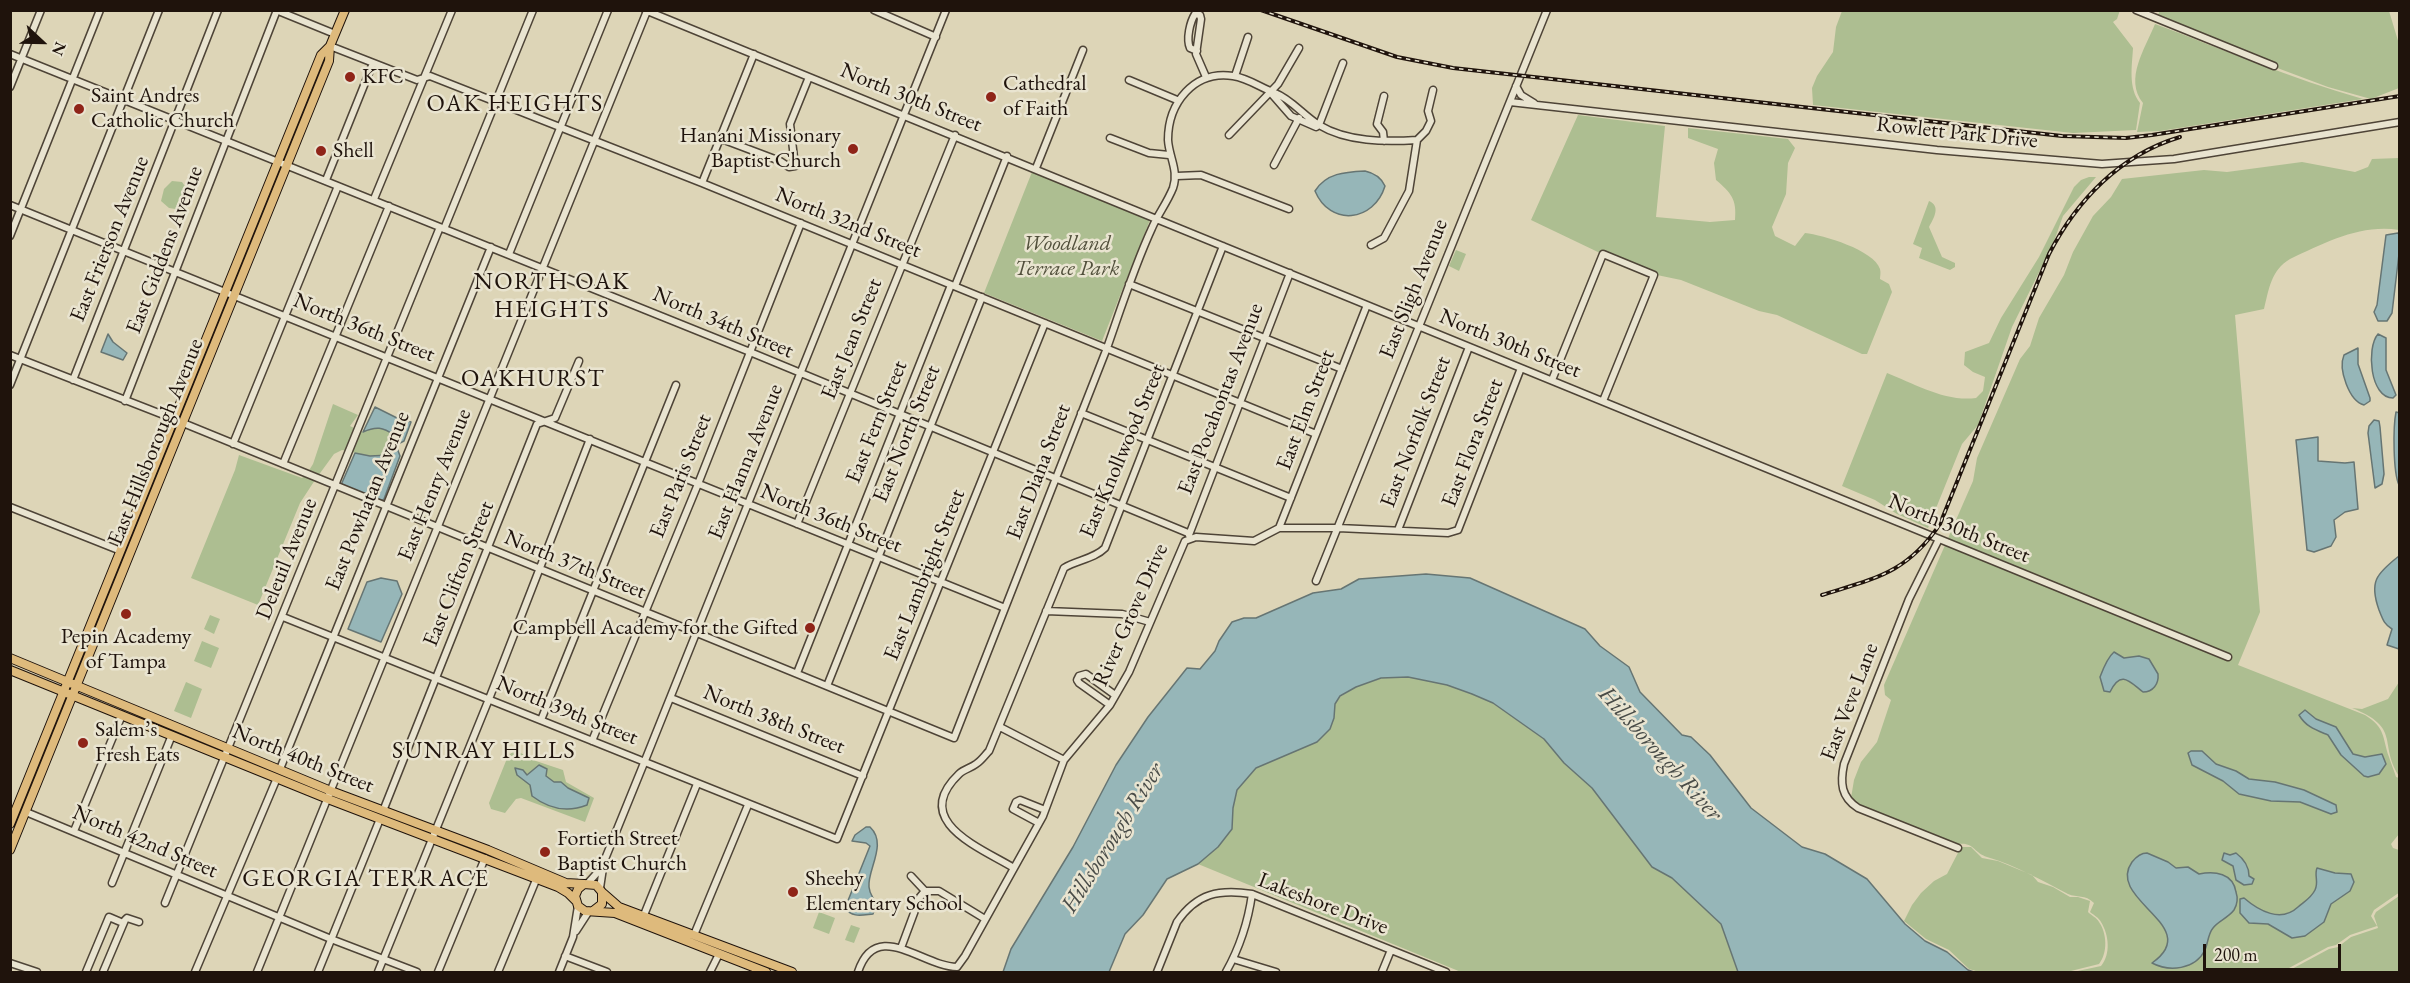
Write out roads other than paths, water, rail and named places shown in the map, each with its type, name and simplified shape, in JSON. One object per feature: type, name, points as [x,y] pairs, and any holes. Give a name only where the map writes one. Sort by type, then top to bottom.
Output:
[{"type":"main road","name":"East Hillsborough Avenue","points":[[10,850],[329,61],[330,46],[345,10]]},
{"type":"main road","name":"East Hillsborough Avenue","points":[[10,824],[321,55],[330,46]]},
{"type":"main road","points":[[182,400],[183,423]]},
{"type":"main road","points":[[174,419],[174,445]]},
{"type":"main road","points":[[144,494],[149,506]]},
{"type":"main road","points":[[121,551],[123,573]]},
{"type":"main road","name":"North 40th Street","points":[[10,658],[280,769],[330,795]]},
{"type":"main road","name":"North 40th Street","points":[[10,670],[276,778],[330,795],[566,883],[586,884]]},
{"type":"main road","name":"North 40th Street","points":[[433,834],[484,858],[563,890],[577,904]]},
{"type":"main road","points":[[766,972],[615,913],[591,911],[577,904],[576,892],[586,884],[601,890],[615,905],[792,972]]},
{"type":"main road","points":[[591,911],[602,903],[601,890]]},
{"type":"main road","points":[[670,934],[685,936],[694,934]]},
{"type":"street","points":[[10,87],[41,10]]},
{"type":"street","points":[[10,236],[100,10]]},
{"type":"street","points":[[10,384],[159,10]]},
{"type":"street","name":"East Frierson Avenue","points":[[73,380],[177,121],[218,10]]},
{"type":"street","points":[[374,199],[452,10]]},
{"type":"street","name":"Deleuil Avenue","points":[[165,903],[387,356],[533,10]]},
{"type":"street","points":[[509,255],[608,10]]},
{"type":"street","points":[[874,10],[936,37]]},
{"type":"street","name":"East Hanna Avenue","points":[[586,884],[597,873],[605,859],[645,763],[946,10]]},
{"type":"street","name":"East Sligh Avenue","points":[[1316,581],[1547,10]]},
{"type":"street","points":[[2136,10],[2274,66]]},
{"type":"street","points":[[276,11],[335,34]]},
{"type":"street","name":"East Giddens Avenue","points":[[125,401],[276,11]]},
{"type":"street","name":"North 30th Street","points":[[646,11],[1007,156],[1938,541],[2228,657]]},
{"type":"street","name":"East Henry Avenue","points":[[257,972],[646,11]]},
{"type":"street","points":[[1201,19],[1197,51],[1206,77]]},
{"type":"street","points":[[1235,76],[1248,37]]},
{"type":"street","name":"North 32nd Street","points":[[330,46],[417,80],[430,76],[559,129],[702,183],[1316,434]]},
{"type":"street","points":[[1229,135],[1278,84],[1299,48]]},
{"type":"street","points":[[1036,168],[1083,50]]},
{"type":"street","name":"North 34th Street","points":[[10,54],[750,352],[1189,536]]},
{"type":"street","points":[[702,183],[754,54]]},
{"type":"street","points":[[326,180],[373,63]]},
{"type":"street","points":[[1319,125],[1343,63]]},
{"type":"street","points":[[1289,209],[1201,175],[1177,176],[1170,154],[1171,118],[1177,100],[1184,92],[1206,77],[1235,76],[1270,92],[1285,111],[1298,120],[1316,127],[1319,125]]},
{"type":"street","points":[[719,138],[780,160],[789,167],[795,166],[790,123],[809,77]]},
{"type":"street","points":[[1129,81],[1177,100]]},
{"type":"street","points":[[1516,86],[1521,95],[1537,105]]},
{"type":"street","points":[[1371,245],[1384,238],[1409,191],[1417,140],[1426,131],[1431,121],[1428,111],[1433,90]]},
{"type":"street","points":[[1270,92],[1276,93],[1319,125],[1345,135],[1384,141],[1417,140]]},
{"type":"street","points":[[1384,96],[1377,124],[1383,132],[1384,141]]},
{"type":"street","name":"Rowlett Park Drive","points":[[1510,102],[1937,150],[2102,164],[2174,159],[2400,122]]},
{"type":"street","points":[[1275,165],[1302,112]]},
{"type":"street","name":"East Jean Street","points":[[797,524],[955,135]]},
{"type":"street","points":[[1110,138],[1149,153],[1170,154]]},
{"type":"street","name":"East Fern Street","points":[[797,673],[899,415],[1007,156]]},
{"type":"street","name":"East Diana Street","points":[[954,738],[1107,348],[1129,284],[1177,176]]},
{"type":"street","points":[[233,444],[338,186]]},
{"type":"street","name":"North 36th Street","points":[[10,205],[1005,608]]},
{"type":"street","points":[[283,464],[389,206]]},
{"type":"street","name":"East Paris Street","points":[[592,741],[698,484],[801,223]]},
{"type":"street","name":"East Knollwood Street","points":[[1014,868],[957,834],[946,822],[941,806],[944,793],[960,772],[976,764],[989,751],[1064,568],[1074,561],[1098,554],[1105,548],[1123,507],[1223,246]]},
{"type":"street","name":"East Powhatan Avenue","points":[[280,769],[491,247]]},
{"type":"street","points":[[1552,380],[1603,254],[1654,275],[1603,401]]},
{"type":"street","name":"East Pocahontas Avenue","points":[[1189,536],[1213,467],[1290,273]]},
{"type":"street","points":[[1129,284],[1342,369]]},
{"type":"street","name":"East North Street","points":[[827,686],[982,297]]},
{"type":"street","name":"East Elm Street","points":[[1279,528],[1367,305]]},
{"type":"street","name":"East Lambright Street","points":[[837,839],[1045,323]]},
{"type":"street","name":"East Norfolk Street","points":[[1398,530],[1469,347]]},
{"type":"street","points":[[10,355],[174,419]]},
{"type":"street","name":"East Clifton Street","points":[[318,972],[537,424],[555,418],[579,361]]},
{"type":"street","name":"East Flora Street","points":[[1458,531],[1521,368]]},
{"type":"street","points":[[541,720],[676,385]]},
{"type":"street","points":[[1081,413],[1291,498]]},
{"type":"street","name":"North 37th Street","points":[[183,423],[954,738]]},
{"type":"street","points":[[378,972],[489,699],[590,440]]},
{"type":"street","points":[[10,507],[121,551]]},
{"type":"street","name":"River Grove Drive","points":[[858,972],[861,964],[872,951],[887,945],[901,948],[947,967],[957,967],[965,957],[1039,823],[1064,760],[1110,705],[1130,672],[1182,545],[1189,536],[1254,541],[1279,528],[1448,533],[1458,531]]},
{"type":"street","name":"East Veve Lane","points":[[1938,541],[1909,599],[1844,764],[1841,778],[1844,794],[1849,802],[1858,808],[1958,848]]},
{"type":"street","points":[[1046,611],[1122,614],[1150,622]]},
{"type":"street","name":"North 39th Street","points":[[283,616],[837,839]]},
{"type":"street","points":[[1110,705],[1079,683],[1077,680],[1079,676],[1086,674],[1115,695]]},
{"type":"street","name":"North 38th Street","points":[[671,698],[863,776]]},
{"type":"street","points":[[74,831],[122,715]]},
{"type":"street","points":[[1000,727],[1064,760]]},
{"type":"street","points":[[112,883],[123,851],[172,735]]},
{"type":"street","points":[[195,972],[276,778]]},
{"type":"street","points":[[644,915],[697,784]]},
{"type":"street","points":[[1039,823],[1013,809],[1016,802],[1020,800],[1045,810]]},
{"type":"street","points":[[694,934],[748,805]]},
{"type":"street","name":"North 42nd Street","points":[[26,812],[382,960],[417,972]]},
{"type":"street","points":[[438,972],[484,858]]},
{"type":"street","name":"East Hanna Avenue","points":[[601,890],[605,859]]},
{"type":"street","points":[[911,876],[926,891],[939,891],[985,919]]},
{"type":"street","points":[[498,972],[536,880]]},
{"type":"street","points":[[901,948],[920,897],[926,891]]},
{"type":"street","name":"Lakeshore Drive","points":[[1156,972],[1177,922],[1192,905],[1213,892],[1252,894],[1446,972]]},
{"type":"street","points":[[1226,972],[1243,939],[1252,894]]},
{"type":"street","points":[[573,936],[577,904]]},
{"type":"street","points":[[559,972],[573,936],[591,911]]},
{"type":"street","points":[[86,972],[109,917],[123,923]]},
{"type":"street","points":[[103,972],[123,923],[127,918],[139,922]]},
{"type":"street","points":[[1382,972],[1391,950]]},
{"type":"street","points":[[94,954],[108,960]]},
{"type":"street","points":[[710,972],[719,954]]},
{"type":"street","points":[[565,956],[607,972]]},
{"type":"street","points":[[1233,959],[1276,972]]},
{"type":"street","points":[[10,963],[37,972]]},
{"type":"water","points":[[1365,171],[1377,176],[1385,186],[1372,207],[1362,213],[1352,216],[1341,215],[1322,203],[1315,191],[1330,177]]},
{"type":"water","points":[[2398,233],[2399,254],[2392,313],[2387,321],[2378,321],[2374,312],[2377,305],[2386,235]]},
{"type":"water","points":[[108,334],[113,342],[127,353],[123,360],[101,352]]},
{"type":"water","points":[[2378,334],[2386,338],[2386,370],[2396,395],[2393,398],[2385,396],[2379,390],[2372,371],[2372,350]]},
{"type":"water","points":[[2358,348],[2358,364],[2370,398],[2370,401],[2364,405],[2349,391],[2342,368],[2344,355]]},
{"type":"water","points":[[375,407],[411,422],[404,441],[396,445],[400,456],[384,499],[381,501],[341,485],[355,453],[370,456],[391,455],[394,435],[379,428],[363,432]]},
{"type":"water","points":[[2396,412],[2400,413],[2399,485],[2394,449]]},
{"type":"water","points":[[2374,420],[2379,421],[2384,474],[2382,484],[2375,488],[2368,433],[2369,426]]},
{"type":"water","points":[[2318,437],[2318,461],[2354,462],[2358,509],[2345,512],[2334,520],[2336,537],[2331,546],[2314,552],[2307,550],[2296,440]]},
{"type":"water","points":[[2399,556],[2399,649],[2387,645],[2392,629],[2387,625],[2379,610],[2375,585],[2380,574]]},
{"type":"water","name":"Hillsborough River","points":[[1426,574],[1470,578],[1585,629],[1600,646],[1629,667],[1640,692],[1682,735],[1691,737],[1710,755],[1751,808],[1802,847],[1825,854],[1867,879],[1905,924],[1925,941],[1947,952],[1968,970],[1974,972],[1738,972],[1721,924],[1672,878],[1652,867],[1592,788],[1564,763],[1544,739],[1493,703],[1447,685],[1408,677],[1381,678],[1356,687],[1340,696],[1335,704],[1330,729],[1317,742],[1256,768],[1237,790],[1232,829],[1218,847],[1198,864],[1167,879],[1143,915],[1125,934],[1109,972],[1003,972],[1011,949],[1073,847],[1116,765],[1148,717],[1187,668],[1200,669],[1215,651],[1232,622],[1244,618],[1256,618],[1313,593],[1341,589],[1359,579]]},
{"type":"water","points":[[381,578],[397,581],[402,594],[381,642],[348,629],[367,582]]},
{"type":"water","points":[[2114,652],[2124,658],[2139,656],[2149,659],[2158,674],[2155,687],[2143,692],[2122,679],[2114,685],[2110,692],[2104,691],[2100,677]]},
{"type":"water","points":[[2305,710],[2316,719],[2336,727],[2353,754],[2365,757],[2382,754],[2386,764],[2379,774],[2364,776],[2341,755],[2328,735],[2312,728],[2302,719],[2299,715]]},
{"type":"water","points":[[2202,751],[2216,764],[2236,771],[2249,779],[2275,782],[2304,790],[2336,805],[2337,812],[2331,814],[2300,802],[2271,801],[2239,794],[2223,781],[2192,765],[2188,753]]},
{"type":"water","points":[[539,765],[547,769],[546,776],[554,782],[561,782],[589,798],[587,805],[572,809],[558,808],[545,804],[532,796],[530,785],[517,775],[515,768],[523,770],[527,775]]},
{"type":"water","points":[[866,827],[870,827],[877,841],[876,857],[869,880],[875,905],[873,914],[858,915],[845,908],[870,846],[866,843],[852,841],[855,835]]},
{"type":"water","points":[[2147,853],[2176,868],[2188,867],[2199,874],[2217,873],[2227,877],[2237,894],[2234,910],[2213,928],[2201,957],[2188,965],[2166,968],[2152,963],[2165,950],[2167,937],[2162,925],[2131,889],[2127,876],[2132,862],[2140,855]]},
{"type":"water","points":[[2224,853],[2230,855],[2236,853],[2241,858],[2247,866],[2249,876],[2254,879],[2252,884],[2244,885],[2236,880],[2233,866],[2222,860]]},
{"type":"water","points":[[2317,868],[2351,874],[2354,882],[2350,891],[2331,904],[2324,922],[2305,936],[2292,938],[2268,924],[2249,923],[2240,913],[2240,899],[2244,898],[2263,911],[2277,915],[2291,912],[2313,893],[2317,884]]},
{"type":"railway","points":[[1261,10],[1397,57],[1453,68],[2062,136],[2126,138],[2152,135],[2400,96]]},
{"type":"railway","points":[[1822,595],[1889,572],[1902,564],[1928,540],[1940,524],[2049,254],[2060,234],[2073,215],[2102,182],[2138,155],[2180,137]]},
{"type":"place","name":"KFC","points":[[350,77]]},
{"type":"place","name":"Cathedral of Faith","points":[[991,97]]},
{"type":"place","name":"Saint Andres Catholic Church","points":[[79,109]]},
{"type":"place","name":"Hanani Missionary Baptist Church","points":[[853,149]]},
{"type":"place","name":"Shell","points":[[321,151]]},
{"type":"place","name":"Pepin Academy of Tampa","points":[[126,614]]},
{"type":"place","name":"Campbell Academy for the Gifted","points":[[810,628]]},
{"type":"place","name":"Salem’s Fresh Eats","points":[[83,743]]},
{"type":"place","name":"Fortieth Street Baptist Church","points":[[545,852]]},
{"type":"place","name":"Sheehy Elementary School","points":[[793,892]]},
{"type":"district","name":"OAK HEIGHTS","points":[[515,104]]},
{"type":"district","name":"NORTH OAK HEIGHTS","points":[[552,296]]},
{"type":"district","name":"OAKHURST","points":[[533,379]]},
{"type":"district","name":"SUNRAY HILLS","points":[[484,751]]},
{"type":"district","name":"GEORGIA TERRACE","points":[[366,879]]},
{"type":"park label","name":"Woodland Terrace Park","points":[[1067,256]]}]
